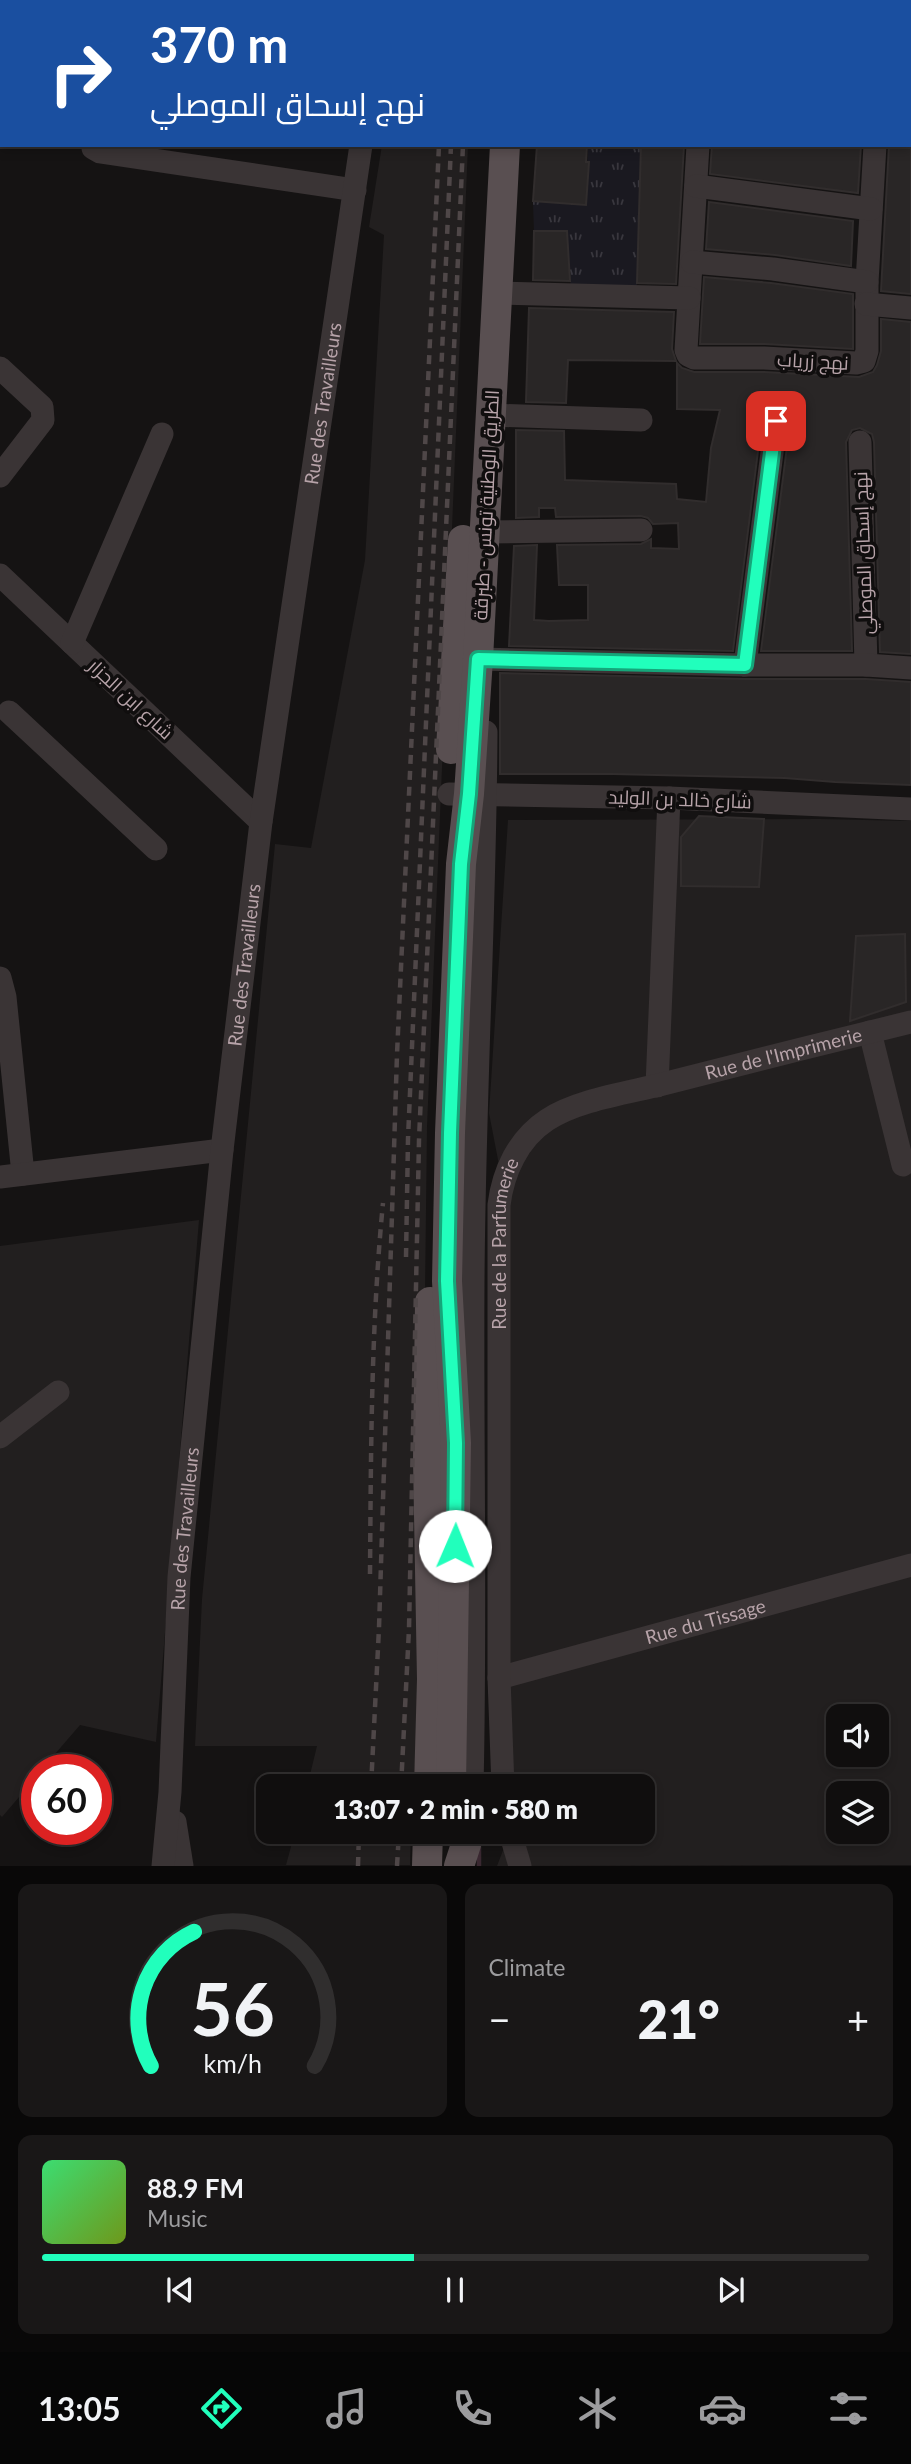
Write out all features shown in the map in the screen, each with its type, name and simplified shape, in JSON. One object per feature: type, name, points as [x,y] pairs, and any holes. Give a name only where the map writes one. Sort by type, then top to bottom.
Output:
[{"type":"main road","name":"الطريق الوطنية تونس - طبرقة","points":[[429,1774],[432,1679],[428,1459],[430,1251],[441,858],[468,794],[486,147]]},
{"type":"main road","name":"الطريق الوطنية تونس - طبرقة","points":[[451,1774],[456,1443],[447,1281],[449,1160],[461,864],[483,659],[505,147]]},
{"type":"main road","points":[[427,1866],[428,1844]]},
{"type":"main road","points":[[450,1844],[450,1866]]},
{"type":"main road","points":[[459,1866],[466,1844]]},
{"type":"street","points":[[93,147],[100,152],[354,197]]},
{"type":"street","name":"Rue des Travailleurs","points":[[163,1866],[170,1791],[179,1577],[222,1150],[261,822],[361,147]]},
{"type":"street","points":[[513,147],[499,293],[689,298],[698,147]]},
{"type":"street","name":"نهج زرياب","points":[[689,298],[686,349],[688,355],[694,358],[863,362],[867,351],[867,293],[875,147]]},
{"type":"street","points":[[130,172],[354,197]]},
{"type":"street","points":[[696,186],[871,209]]},
{"type":"street","points":[[692,262],[773,269],[867,293],[911,308]]},
{"type":"street","points":[[0,368],[42,407],[44,414],[43,420],[0,476]]},
{"type":"street","points":[[493,415],[641,420]]},
{"type":"street","points":[[745,665],[776,421]]},
{"type":"street","points":[[72,643],[162,434]]},
{"type":"street","name":"نهج إسحاق الموصلي","points":[[860,442],[866,665]]},
{"type":"street","points":[[489,532],[641,530]]},
{"type":"street","name":"شارع ابن الجزار","points":[[0,576],[261,822]]},
{"type":"street","points":[[483,659],[911,668]]},
{"type":"street","points":[[3,709],[156,849]]},
{"type":"street","points":[[468,794],[475,1126],[472,1774]]},
{"type":"street","name":"شارع خالد بن الوليد","points":[[468,794],[669,798],[911,809]]},
{"type":"street","points":[[657,1086],[669,798]]},
{"type":"street","points":[[0,978],[5,997],[23,1174]]},
{"type":"street","name":"Rue de l'Imprimerie","points":[[657,1086],[911,1022]]},
{"type":"street","points":[[870,1032],[903,1165]]},
{"type":"street","name":"Rue de la Parfumerie","points":[[503,1774],[499,1678],[499,1217],[503,1184],[517,1152],[545,1121],[560,1112],[584,1104],[657,1086]]},
{"type":"street","points":[[0,1177],[222,1150]]},
{"type":"street","points":[[0,1437],[58,1392]]},
{"type":"street","name":"Rue du Tissage","points":[[499,1678],[911,1565]]},
{"type":"street","name":"Rue des Travailleurs","points":[[170,1791],[182,1866]]},
{"type":"street","points":[[469,1866],[470,1844]]},
{"type":"street","points":[[514,1844],[520,1866]]},
{"type":"shaded area","points":[[382,147],[468,147],[427,1127],[421,1627],[415,1774],[310,1774],[317,1746],[195,1746],[202,1599],[275,844],[311,848],[365,560],[384,235],[369,227]]},
{"type":"shaded area","points":[[508,820],[911,821],[911,1865],[497,1866],[505,1844],[655,1844],[655,1774],[509,1774],[504,1191],[489,1113]]},
{"type":"shaded area","points":[[199,1220],[156,1742],[80,1725],[55,1754],[21,1754],[21,1795],[2,1817],[0,1815],[0,1246]]},
{"type":"shaded area","points":[[292,1844],[411,1844],[410,1865],[286,1865]]},
{"type":"green space","points":[[588,147],[641,147],[637,286],[571,291],[567,231],[534,231],[533,201],[586,205]]},
{"type":"building","points":[[537,147],[587,147],[586,162],[589,162],[586,205],[533,201]]},
{"type":"building","points":[[641,147],[684,147],[676,284],[637,283]]},
{"type":"building","points":[[712,147],[861,147],[858,193],[710,174]]},
{"type":"building","points":[[889,147],[911,147],[911,294],[881,291]]},
{"type":"building","points":[[709,202],[853,221],[851,266],[706,249]]},
{"type":"building","points":[[534,231],[567,231],[570,281],[533,280]]},
{"type":"building","points":[[704,277],[853,294],[853,349],[765,344],[700,344]]},
{"type":"building","points":[[529,308],[674,312],[672,349],[676,361],[568,360],[566,403],[526,402]]},
{"type":"building","points":[[881,319],[911,322],[911,654],[880,652],[874,442],[872,434],[860,428],[852,430],[846,442],[852,651],[761,651],[790,423],[785,410],[777,407],[765,412],[762,419],[733,651],[509,646],[514,546],[537,545],[534,620],[549,621],[588,620],[588,585],[559,585],[557,545],[641,544],[651,539],[651,548],[679,549],[678,523],[653,524],[648,518],[641,516],[556,517],[555,508],[539,508],[539,517],[516,518],[516,430],[564,431],[565,480],[676,484],[677,499],[706,502],[711,448],[720,410],[677,409],[677,363],[694,372],[764,372],[859,377],[873,372],[877,365],[881,351]]},
{"type":"building","points":[[500,673],[911,682],[911,785],[785,778],[500,774]]},
{"type":"building","points":[[699,816],[764,819],[759,887],[681,886],[681,837]]},
{"type":"building","points":[[905,934],[906,1002],[850,1021],[856,936]]},
{"type":"waterway","points":[[479,1847],[479,1866]]},
{"type":"railway","points":[[372,1774],[379,1628],[397,1054],[439,147]]},
{"type":"railway","points":[[406,1257],[408,1139],[451,147]]},
{"type":"railway","points":[[402,1774],[409,1629],[419,1140],[463,147]]},
{"type":"railway","points":[[370,1574],[374,1342],[383,1203]]},
{"type":"railway","points":[[358,1866],[359,1844]]},
{"type":"railway","points":[[397,1866],[398,1844]]},
{"type":"route","points":[[455,1546],[456,1443],[447,1281],[450,1133],[461,864],[469,794],[478,659],[745,665],[776,421]]}]
